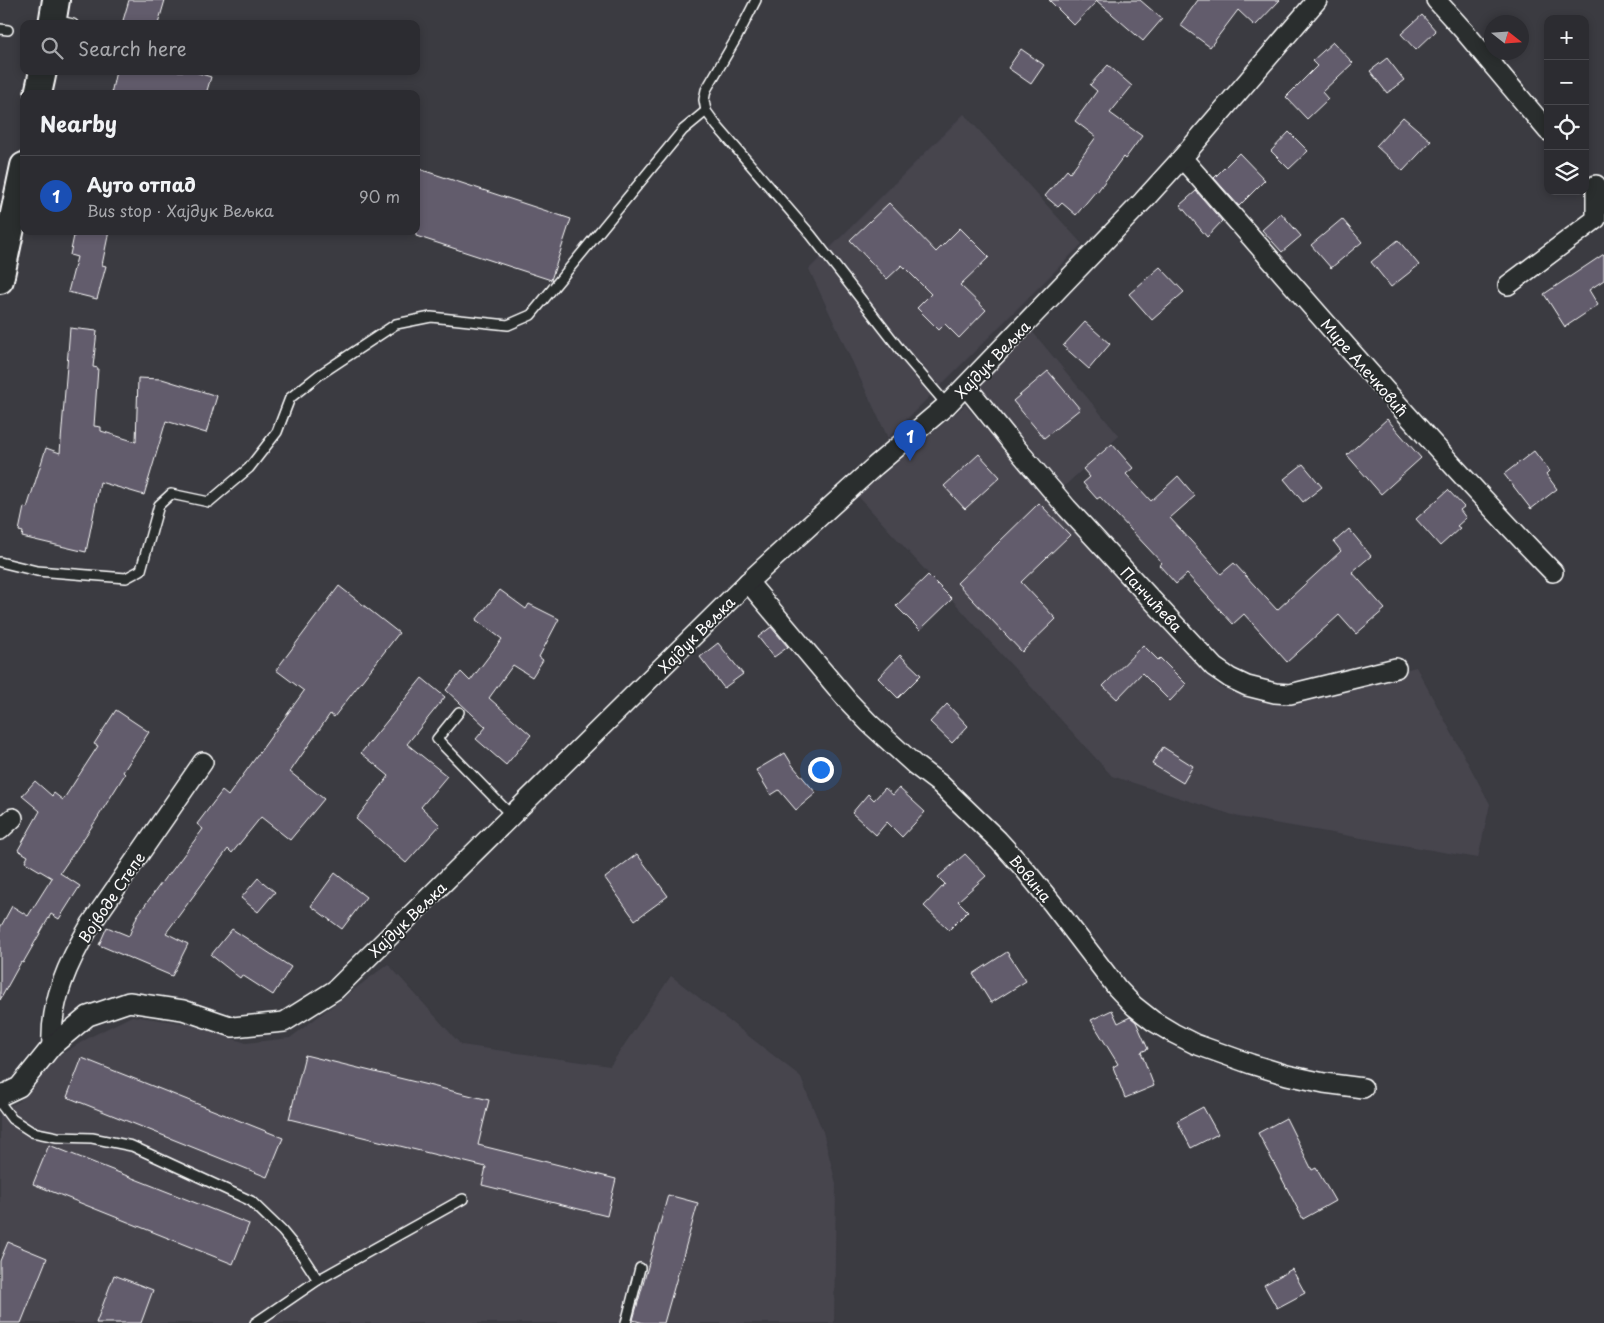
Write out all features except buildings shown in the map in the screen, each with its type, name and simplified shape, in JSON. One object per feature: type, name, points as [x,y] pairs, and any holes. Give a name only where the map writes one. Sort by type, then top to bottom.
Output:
[{"type":"main road","points":[[39,90],[41,75]]},
{"type":"main road","points":[[0,280],[20,185]]},
{"type":"street","name":"Хајдук Вељка","points":[[0,1096],[19,1087],[52,1046],[88,1016],[129,1002],[183,1010],[233,1028],[284,1022],[335,990],[748,582],[966,386],[1182,158],[1317,0]]},
{"type":"street","points":[[1436,0],[1544,126]]},
{"type":"street","name":"Мире Алечковић","points":[[1182,158],[1440,452],[1553,572]]},
{"type":"street","points":[[1508,285],[1596,219],[1595,184]]},
{"type":"street","name":"Панчићева","points":[[966,386],[1067,508],[1214,667],[1230,678],[1261,691],[1290,694],[1396,668]]},
{"type":"street","name":"Вовина","points":[[748,582],[848,701],[869,723],[915,765],[940,784],[998,840],[1026,871],[1117,988],[1134,1006],[1160,1025],[1194,1044],[1287,1074],[1324,1083],[1363,1088]]},
{"type":"street","name":"Војводе Степе","points":[[52,1046],[52,1016],[55,1002],[70,962],[80,942],[203,762]]},
{"type":"lane","points":[[756,0],[734,44],[706,90],[704,100],[706,111],[811,235],[902,352],[947,405]]},
{"type":"lane","points":[[0,562],[37,571],[126,578],[141,570],[159,505],[171,494],[209,502],[249,468],[276,432],[290,398],[319,375],[396,324],[431,317],[508,325],[531,315],[682,130],[706,111]]},
{"type":"lane","points":[[459,712],[437,738],[512,816]]},
{"type":"lane","points":[[0,1103],[12,1119],[32,1132],[57,1137],[92,1138],[132,1146],[251,1201],[282,1231],[301,1254],[318,1280]]},
{"type":"lane","points":[[254,1323],[318,1280],[463,1199]]},
{"type":"lane","points":[[626,1323],[640,1268]]},
{"type":"shaded area","points":[[964,114],[1082,244],[888,438],[809,269]]},
{"type":"shaded area","points":[[1031,330],[1119,436],[1059,491],[976,386]]},
{"type":"shaded area","points":[[965,405],[1167,633],[1221,688],[1265,700],[1298,698],[1416,667],[1490,804],[1478,858],[1239,817],[1112,776],[858,496]]},
{"type":"shaded area","points":[[388,964],[461,1045],[610,1066],[671,976],[800,1076],[823,1132],[836,1184],[834,1323],[0,1323],[0,1110],[20,1101],[45,1064],[90,1037],[132,1016],[189,1024],[246,1043],[290,1038]]},
{"type":"place","name":"Ауто отпад","points":[[910,461]]}]
